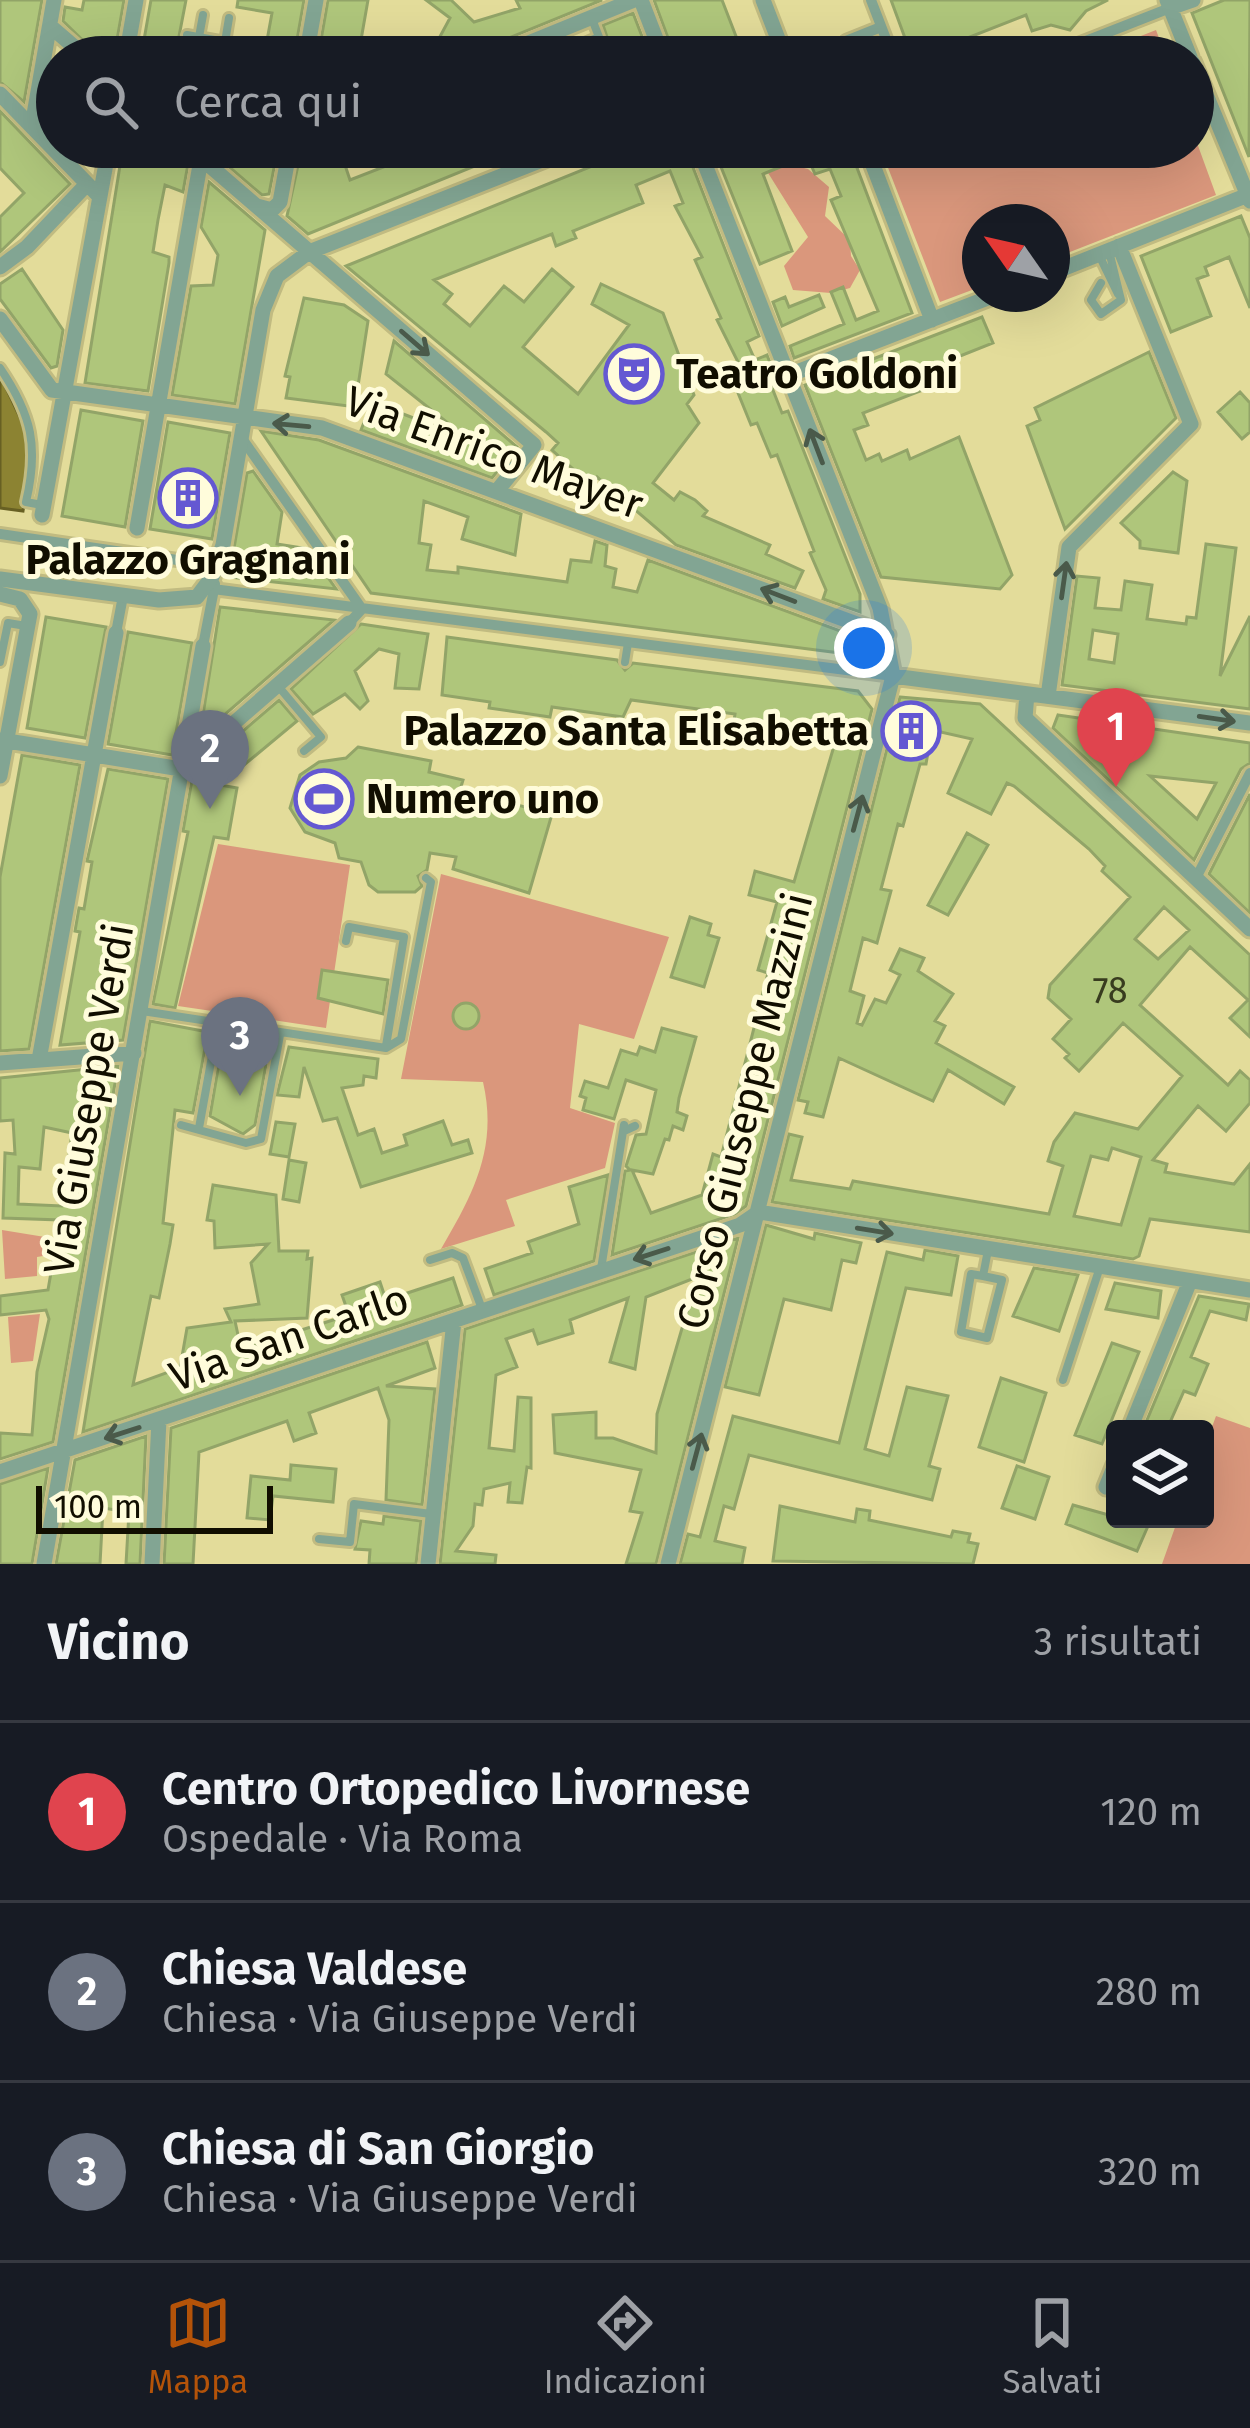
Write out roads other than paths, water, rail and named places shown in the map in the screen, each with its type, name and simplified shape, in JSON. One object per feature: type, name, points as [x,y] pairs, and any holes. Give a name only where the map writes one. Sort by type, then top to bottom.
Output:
[{"type":"street","points":[[48,36],[54,0]]},
{"type":"street","points":[[135,36],[139,27],[136,0]]},
{"type":"street","points":[[310,36],[316,0]]},
{"type":"street","points":[[546,36],[638,0],[654,36]]},
{"type":"street","points":[[763,0],[777,36]]},
{"type":"street","points":[[871,0],[885,36]]},
{"type":"street","points":[[1094,36],[1169,4],[1192,0]]},
{"type":"street","points":[[1169,4],[1182,36]]},
{"type":"street","points":[[50,26],[62,36]]},
{"type":"street","points":[[858,36],[881,27]]},
{"type":"street","points":[[0,94],[36,130]]},
{"type":"street","points":[[32,126],[36,104]]},
{"type":"street","points":[[1070,266],[1249,198],[1214,113]]},
{"type":"street","points":[[72,168],[100,197]]},
{"type":"street","points":[[40,538],[106,168]]},
{"type":"street","points":[[132,552],[159,408],[192,168]]},
{"type":"street","points":[[212,168],[536,437],[497,491]]},
{"type":"street","points":[[286,168],[279,217],[290,237]]},
{"type":"street","points":[[203,646],[271,286],[284,268],[309,252],[522,168]]},
{"type":"street","points":[[706,168],[887,635],[893,676]]},
{"type":"street","points":[[874,168],[932,320]]},
{"type":"street","points":[[0,267],[27,247],[87,184]]},
{"type":"street","points":[[257,206],[272,210],[280,202]]},
{"type":"street","points":[[1048,696],[1069,548],[1191,424],[1109,251]]},
{"type":"street","points":[[789,375],[962,308]]},
{"type":"street","points":[[0,319],[43,385],[63,394]]},
{"type":"street","name":"Via Enrico Mayer","points":[[63,394],[159,408],[243,429],[322,428],[887,635]]},
{"type":"street","points":[[243,429],[362,609]]},
{"type":"street","points":[[0,534],[218,566]]},
{"type":"street","points":[[0,776],[28,626],[11,591],[196,597],[218,566]]},
{"type":"street","points":[[213,589],[1250,723]]},
{"type":"street","points":[[40,1060],[123,596]]},
{"type":"street","points":[[4,740],[181,769],[362,609]]},
{"type":"street","name":"Via Giuseppe Verdi","points":[[44,1564],[134,1053],[148,1012],[203,646]]},
{"type":"street","name":"Corso Giuseppe Mazzini","points":[[668,1564],[814,1009],[893,676]]},
{"type":"street","points":[[1028,694],[1024,718],[1250,929]]},
{"type":"street","points":[[0,715],[14,702]]},
{"type":"street","points":[[1195,880],[1250,773]]},
{"type":"street","points":[[0,1063],[134,1053]]},
{"type":"street","points":[[759,1212],[1250,1290]]},
{"type":"street","name":"Via San Carlo","points":[[0,1472],[740,1225],[759,1212]]},
{"type":"street","points":[[1134,1420],[1190,1281]]},
{"type":"street","points":[[428,1564],[454,1321]]},
{"type":"street","points":[[152,1564],[159,1420]]},
{"type":"lane","points":[[199,36],[202,15]]},
{"type":"lane","points":[[226,36],[229,18]]},
{"type":"lane","points":[[591,18],[599,36]]},
{"type":"lane","points":[[1101,283],[1090,299],[1098,314],[1119,304],[1109,251]]},
{"type":"lane","points":[[0,368],[18,395],[36,442],[26,502],[43,510]]},
{"type":"lane","points":[[0,662],[8,623],[28,626]]},
{"type":"lane","points":[[626,662],[628,643]]},
{"type":"lane","points":[[278,685],[321,737],[304,751]]},
{"type":"lane","points":[[148,1012],[386,1048],[401,1039],[431,882],[426,878]]},
{"type":"lane","points":[[346,941],[349,927],[404,937],[386,1048]]},
{"type":"lane","points":[[199,1129],[218,1023]]},
{"type":"lane","points":[[181,1125],[246,1143],[261,1139],[280,1035]]},
{"type":"lane","points":[[601,1270],[628,1128]]},
{"type":"lane","points":[[434,1245],[434,1259],[452,1253],[463,1258],[482,1309]]},
{"type":"lane","points":[[983,1276],[988,1249]]},
{"type":"lane","points":[[1063,1380],[1100,1267]]},
{"type":"lane","points":[[971,1274],[983,1276],[1002,1280],[987,1338],[962,1332],[971,1274]]},
{"type":"lane","points":[[319,1539],[350,1542],[354,1504],[432,1514]]},
{"type":"place","name":"Teatro Goldoni","points":[[634,374]]},
{"type":"place","name":"Palazzo Gragnani","points":[[188,498]]},
{"type":"place","name":"Palazzo Santa Elisabetta","points":[[911,731]]},
{"type":"place","name":"Centro Ortopedico Livornese","points":[[1116,787]]},
{"type":"place","name":"Numero uno","points":[[324,799]]},
{"type":"place","name":"Chiesa Valdese","points":[[210,809]]},
{"type":"place","name":"Chiesa di San Giorgio","points":[[240,1096]]}]
